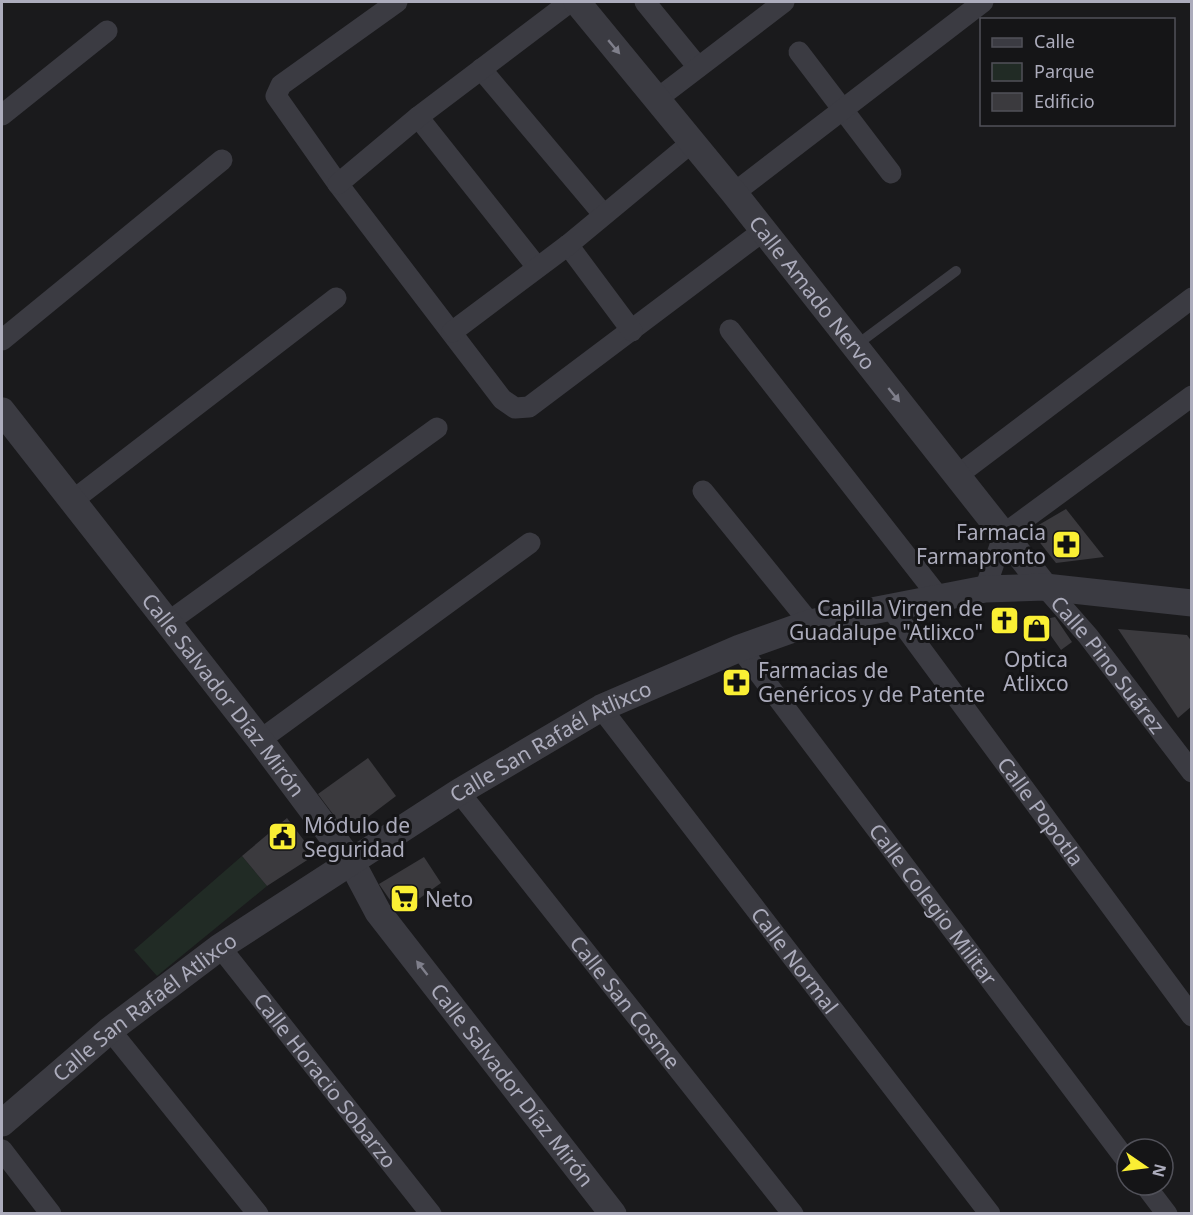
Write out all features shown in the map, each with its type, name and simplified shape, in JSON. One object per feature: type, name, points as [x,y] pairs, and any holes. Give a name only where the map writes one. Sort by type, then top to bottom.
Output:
[{"type":"street","points":[[397,2],[281,85],[276,96],[338,184],[502,399],[515,408],[529,407],[763,231]]},
{"type":"street","points":[[338,184],[418,117],[570,2]]},
{"type":"street","name":"Calle Amado Nervo","points":[[577,2],[734,193],[1045,587]]},
{"type":"street","points":[[645,2],[698,67]]},
{"type":"street","points":[[657,99],[784,2]]},
{"type":"street","points":[[734,193],[983,2]]},
{"type":"street","points":[[2,115],[107,31]]},
{"type":"street","points":[[799,52],[891,173]]},
{"type":"street","points":[[482,69],[603,214]]},
{"type":"street","points":[[418,117],[537,267]]},
{"type":"street","points":[[452,332],[568,245],[691,143]]},
{"type":"street","points":[[2,340],[222,160]]},
{"type":"street","points":[[568,245],[632,331]]},
{"type":"street","points":[[72,501],[336,298]]},
{"type":"street","points":[[958,475],[1191,298]]},
{"type":"street","points":[[730,330],[941,600]]},
{"type":"street","points":[[985,589],[1004,534],[1191,396]]},
{"type":"street","name":"Calle Salvador Díaz Mirón","points":[[2,411],[260,740],[352,863],[378,912],[613,1214]]},
{"type":"street","points":[[167,623],[437,428]]},
{"type":"street","points":[[703,491],[810,623]]},
{"type":"street","points":[[260,740],[530,543]]},
{"type":"street","name":"Calle San Rafaél Atlixco","points":[[2,1123],[110,1030],[220,947],[459,792],[601,708],[740,648],[810,623],[890,607],[941,600],[985,589],[1045,587],[1189,600]]},
{"type":"street","name":"Calle Pino Suárez","points":[[1045,587],[1088,636],[1191,772]]},
{"type":"street","name":"Calle Popotla","points":[[890,607],[1191,1016]]},
{"type":"street","name":"Calle Colegio Militar","points":[[740,648],[1115,1145]]},
{"type":"street","name":"Calle Normal","points":[[601,708],[990,1214]]},
{"type":"street","name":"Calle San Cosme","points":[[459,792],[793,1214]]},
{"type":"street","name":"Calle Horacio Sobarzo","points":[[220,947],[431,1214]]},
{"type":"street","points":[[110,1030],[258,1214]]},
{"type":"street","points":[[2,1150],[51,1214]]},
{"type":"street","points":[[1154,1197],[1167,1214]]},
{"type":"lane","points":[[854,346],[956,271]]},
{"type":"green space","points":[[242,856],[267,886],[157,976],[134,950]]},
{"type":"building","name":"Farmacia Farmapronto","points":[[1066,509],[1104,557],[1056,563],[1030,530]]},
{"type":"building","points":[[1055,617],[1072,642],[1061,650],[1049,633],[1037,642],[1023,624]]},
{"type":"building","points":[[1118,629],[1187,635],[1192,642],[1192,706],[1178,718]]},
{"type":"building","points":[[368,758],[396,796],[347,833],[318,794]]},
{"type":"building","name":"Módulo de Seguridad","points":[[287,818],[315,855],[267,886],[242,856]]},
{"type":"building","name":"Neto","points":[[424,857],[441,883],[399,913],[379,884]]},
{"type":"place","name":"Farmacia Farmapronto","points":[[1067,544]]},
{"type":"place","name":"Capilla Virgen de Guadalupe \"Atlixco\"","points":[[1004,620]]},
{"type":"place","name":"Optica Atlixco","points":[[1036,628]]},
{"type":"place","name":"Farmacias de Genéricos y de Patente","points":[[737,682]]},
{"type":"place","name":"Módulo de Seguridad","points":[[283,837]]},
{"type":"place","name":"Neto","points":[[404,899]]}]
